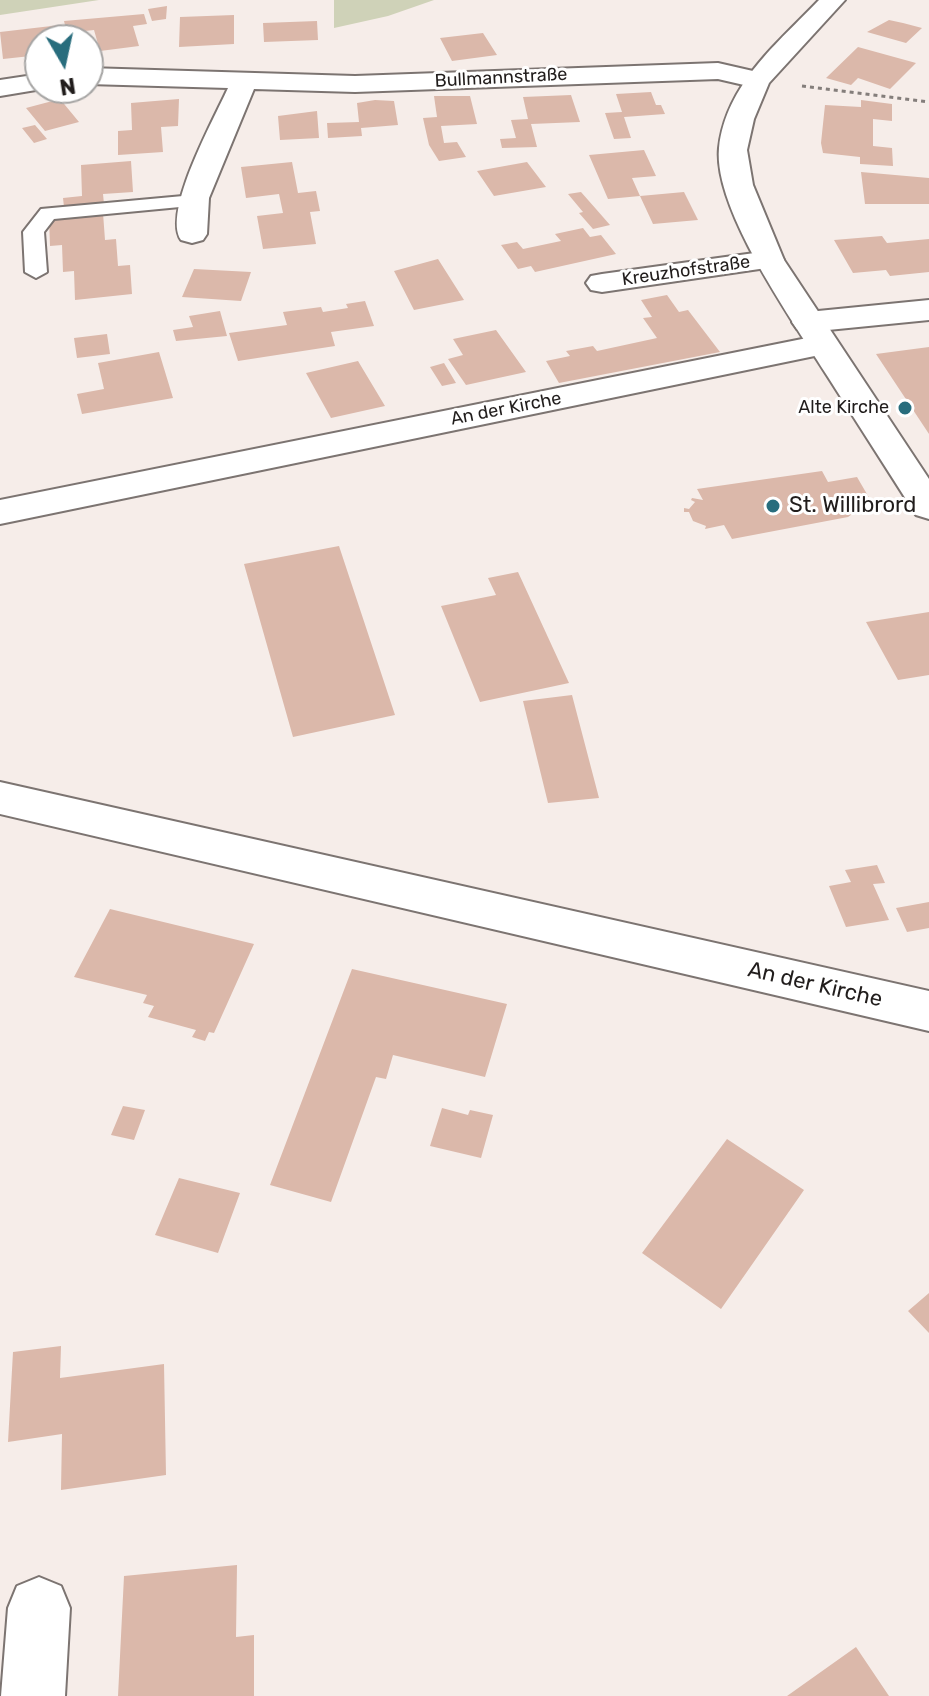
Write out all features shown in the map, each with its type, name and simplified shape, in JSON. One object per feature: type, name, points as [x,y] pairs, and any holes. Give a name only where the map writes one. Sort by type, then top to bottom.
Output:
[{"type":"street","name":"Kreuzhofstraße","points":[[815,334],[769,260],[739,185],[733,150],[740,119],[757,80],[833,0]]},
{"type":"street","name":"Bullmannstraße","points":[[104,77],[355,84],[718,71],[757,80]]},
{"type":"street","points":[[192,234],[194,201],[244,81]]},
{"type":"street","points":[[0,88],[24,84]]},
{"type":"street","name":"Kreuzhofstraße","points":[[602,283],[769,260]]},
{"type":"street","name":"An der Kirche","points":[[0,512],[929,310]]},
{"type":"street","points":[[815,334],[929,507]]},
{"type":"street","name":"An der Kirche","points":[[0,798],[929,1011]]},
{"type":"street","points":[[33,1696],[39,1608]]},
{"type":"lane","points":[[36,272],[32,229],[36,221],[48,213],[194,201]]},
{"type":"path","points":[[757,80],[929,102]]},
{"type":"green space","points":[[0,0],[99,0],[0,15]]},
{"type":"green space","points":[[334,0],[434,0],[388,16],[334,28]]},
{"type":"building","points":[[167,6],[166,19],[152,21],[148,9]]},
{"type":"building","points":[[144,14],[147,24],[133,26],[139,46],[104,50],[104,24],[65,24],[64,21]]},
{"type":"building","points":[[234,15],[234,44],[179,47],[180,17]]},
{"type":"building","points":[[889,20],[922,28],[906,43],[867,32]]},
{"type":"building","points":[[317,21],[318,40],[264,42],[263,23]]},
{"type":"building","points":[[24,29],[24,57],[3,59],[0,32]]},
{"type":"building","points":[[483,33],[497,55],[452,61],[440,38]]},
{"type":"building","points":[[858,47],[916,63],[890,89],[858,78],[851,85],[826,78]]},
{"type":"building","points":[[651,92],[656,105],[661,105],[665,114],[624,117],[631,138],[614,139],[605,113],[622,112],[616,94]]},
{"type":"building","points":[[571,95],[580,122],[531,124],[537,147],[502,148],[500,139],[516,138],[511,120],[528,119],[523,97]]},
{"type":"building","points":[[434,96],[470,96],[477,124],[441,126],[444,143],[457,142],[466,157],[439,161],[429,145],[423,118],[437,117]]},
{"type":"building","points":[[179,99],[178,126],[161,127],[163,152],[118,155],[118,131],[132,130],[131,103]]},
{"type":"building","points":[[861,100],[892,104],[892,121],[873,119],[873,146],[892,148],[893,166],[860,164],[860,157],[823,153],[821,143],[825,105],[861,107]]},
{"type":"building","points":[[394,101],[398,125],[361,128],[362,136],[328,138],[327,123],[359,122],[357,103]]},
{"type":"building","points":[[41,104],[64,104],[79,122],[45,131],[26,108]]},
{"type":"building","points":[[317,111],[319,138],[280,140],[278,116]]},
{"type":"building","points":[[35,125],[47,139],[34,143],[22,128]]},
{"type":"building","points":[[644,150],[656,176],[632,178],[640,196],[608,199],[589,155]]},
{"type":"building","points":[[131,161],[133,192],[103,194],[104,204],[64,207],[63,198],[82,196],[81,165]]},
{"type":"building","points":[[292,162],[298,193],[316,191],[320,211],[310,212],[316,244],[263,249],[257,216],[283,213],[279,194],[246,198],[241,167]]},
{"type":"building","points":[[527,162],[546,187],[494,196],[477,171]]},
{"type":"building","points":[[861,172],[929,178],[929,204],[865,204]]},
{"type":"building","points":[[581,192],[610,225],[593,229],[568,194]]},
{"type":"building","points":[[684,192],[698,220],[653,224],[640,196]]},
{"type":"building","points":[[103,213],[105,240],[116,239],[118,266],[130,265],[132,294],[75,300],[74,271],[63,272],[62,245],[50,246],[49,218]]},
{"type":"building","points":[[583,228],[590,237],[601,235],[616,254],[535,272],[531,266],[518,269],[501,245],[517,242],[523,249],[561,241],[555,234]]},
{"type":"building","points":[[882,236],[887,243],[929,239],[929,272],[890,276],[886,270],[853,273],[834,240]]},
{"type":"building","points":[[438,259],[464,300],[414,310],[394,271]]},
{"type":"building","points":[[194,269],[251,272],[241,301],[182,297]]},
{"type":"building","points":[[667,295],[679,312],[688,310],[720,352],[559,383],[546,361],[570,356],[566,351],[593,346],[597,351],[657,338],[643,318],[652,317],[641,300]]},
{"type":"building","points":[[365,301],[374,326],[331,332],[335,346],[238,361],[229,333],[287,325],[283,312],[321,307],[323,312],[348,308],[346,304]]},
{"type":"building","points":[[220,311],[227,336],[176,341],[173,330],[193,327],[189,316]]},
{"type":"building","points":[[496,330],[526,372],[466,385],[448,359],[463,355],[453,339]]},
{"type":"building","points":[[107,334],[110,354],[77,358],[74,338]]},
{"type":"building","points":[[929,347],[929,434],[876,354]]},
{"type":"building","points":[[159,352],[173,398],[82,414],[77,394],[104,389],[98,363]]},
{"type":"building","points":[[358,361],[385,406],[331,418],[306,373]]},
{"type":"building","points":[[444,363],[456,383],[442,386],[430,367]]},
{"type":"building","name":"St. Willibrord","points":[[822,471],[828,482],[857,477],[871,501],[853,503],[858,510],[848,517],[732,539],[724,525],[705,529],[706,526],[693,521],[689,512],[684,512],[684,508],[689,509],[695,502],[692,498],[703,500],[697,489]]},
{"type":"building","points":[[339,546],[395,715],[293,737],[244,564]]},
{"type":"building","points":[[518,572],[569,683],[480,702],[441,606],[496,595],[488,578]]},
{"type":"building","points":[[929,612],[929,675],[898,680],[866,622]]},
{"type":"building","points":[[572,695],[599,798],[548,803],[523,701]]},
{"type":"building","points":[[877,865],[885,883],[873,884],[889,920],[846,927],[829,886],[851,882],[845,870]]},
{"type":"building","points":[[929,902],[929,928],[907,932],[896,908]]},
{"type":"building","points":[[110,909],[254,944],[214,1033],[209,1032],[205,1041],[192,1037],[196,1030],[148,1017],[154,1006],[143,1003],[147,995],[74,977]]},
{"type":"building","points":[[352,969],[507,1004],[485,1077],[393,1055],[386,1079],[376,1077],[331,1202],[270,1185]]},
{"type":"building","points":[[123,1106],[145,1110],[134,1140],[111,1135]]},
{"type":"building","points":[[442,1108],[468,1115],[470,1110],[493,1115],[481,1158],[430,1146]]},
{"type":"building","points":[[727,1139],[804,1190],[721,1309],[642,1253]]},
{"type":"building","points":[[179,1178],[240,1193],[218,1253],[155,1235]]},
{"type":"building","points":[[929,1293],[929,1333],[908,1311]]},
{"type":"building","points":[[61,1346],[60,1378],[164,1364],[166,1475],[61,1490],[62,1434],[8,1442],[13,1352]]},
{"type":"building","points":[[237,1565],[236,1637],[254,1635],[254,1696],[118,1696],[124,1576]]},
{"type":"building","points":[[856,1647],[889,1696],[787,1696]]},
{"type":"place","name":"Alte Kirche","points":[[905,408]]},
{"type":"place","name":"St. Willibrord","points":[[773,506]]}]
